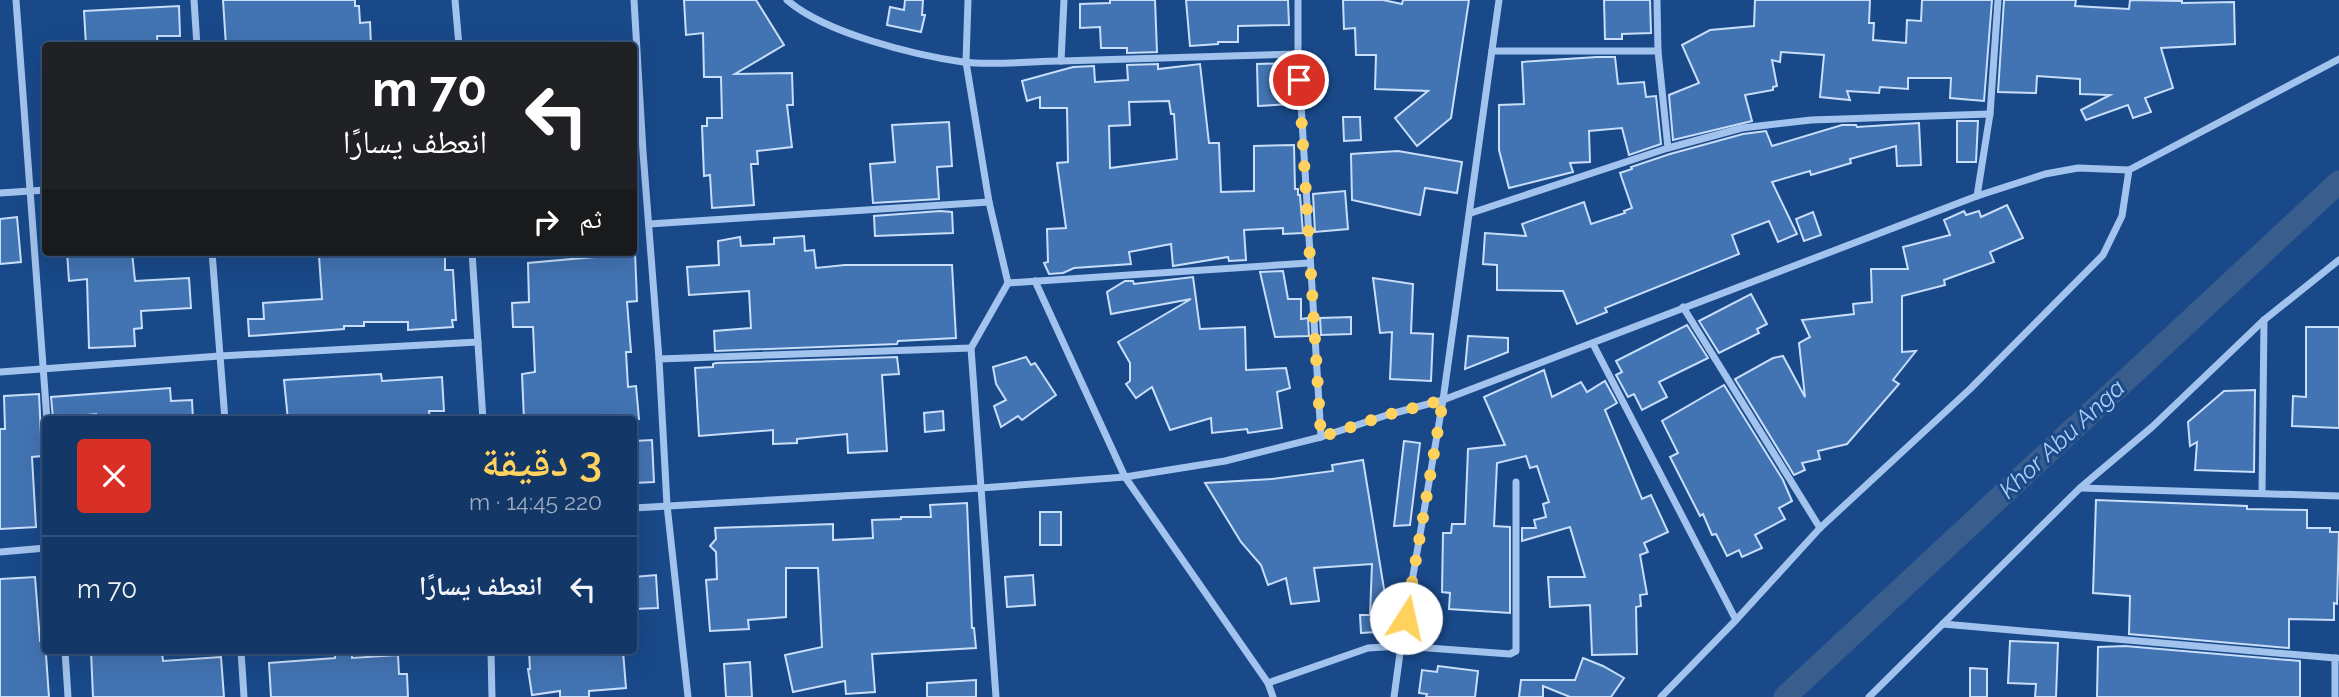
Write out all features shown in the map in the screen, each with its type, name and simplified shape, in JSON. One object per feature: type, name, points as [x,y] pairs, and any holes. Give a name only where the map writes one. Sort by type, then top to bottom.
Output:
[{"type":"street","points":[[16,0],[47,416]]},
{"type":"street","points":[[194,0],[197,42]]},
{"type":"street","points":[[455,0],[459,42]]},
{"type":"street","points":[[634,0],[636,42]]},
{"type":"street","points":[[787,0],[806,14],[841,30],[927,55],[966,62],[1298,54]]},
{"type":"street","points":[[968,0],[966,62],[989,202],[1008,282],[971,348],[996,697]]},
{"type":"street","points":[[1061,61],[1064,0]]},
{"type":"street","points":[[1298,0],[1298,54],[1321,437]]},
{"type":"street","points":[[1394,697],[1443,400],[1499,0]]},
{"type":"street","points":[[1657,0],[1658,51],[1668,148]]},
{"type":"street","points":[[1977,196],[1990,114],[1998,0]]},
{"type":"street","points":[[637,51],[667,505],[688,697]]},
{"type":"street","points":[[1492,51],[1658,51]]},
{"type":"street","points":[[637,508],[1125,477],[1225,461],[1321,437],[1443,400],[1977,196],[2045,174],[2078,168],[2129,170],[2339,59]]},
{"type":"street","points":[[1471,213],[1668,148],[1742,128],[1811,120],[1990,114]]},
{"type":"street","points":[[637,152],[643,152]]},
{"type":"street","points":[[1661,697],[1820,528],[1970,389],[2102,255],[2122,216],[2129,170]]},
{"type":"street","points":[[0,193],[42,190]]},
{"type":"street","points":[[649,224],[989,202]]},
{"type":"street","points":[[212,256],[225,416]]},
{"type":"street","points":[[472,256],[483,416]]},
{"type":"street","points":[[1869,697],[2080,488],[2152,426],[2264,320],[2339,261]]},
{"type":"street","points":[[1008,282],[1309,263]]},
{"type":"street","points":[[1035,281],[1125,477],[1268,683],[1273,697]]},
{"type":"street","points":[[1683,307],[1820,528]]},
{"type":"street","points":[[2262,493],[2264,320]]},
{"type":"street","points":[[0,372],[220,356],[478,342]]},
{"type":"street","points":[[1593,344],[1736,620]]},
{"type":"street","points":[[659,359],[971,348]]},
{"type":"street","points":[[1268,683],[1368,648],[1401,646],[1510,654],[1516,651],[1516,482]]},
{"type":"street","points":[[2080,488],[2339,496]]},
{"type":"street","points":[[0,552],[42,548]]},
{"type":"street","points":[[1943,624],[2337,658],[2335,697]]},
{"type":"street","points":[[65,654],[68,697]]},
{"type":"street","points":[[241,654],[244,697]]},
{"type":"street","points":[[491,654],[492,697]]},
{"type":"building","points":[[223,0],[355,0],[355,6],[359,6],[360,23],[370,22],[371,42],[226,42]]},
{"type":"building","points":[[684,0],[756,0],[784,45],[735,74],[792,73],[793,105],[787,105],[792,147],[757,151],[758,164],[751,164],[754,205],[712,208],[710,175],[704,176],[702,126],[707,126],[707,118],[722,118],[721,77],[704,77],[703,33],[686,35]]},
{"type":"building","points":[[905,0],[923,0],[922,15],[925,15],[921,32],[887,25],[890,7],[904,10]]},
{"type":"building","points":[[1110,0],[1155,0],[1157,52],[1127,53],[1127,48],[1101,48],[1100,27],[1080,28],[1080,4],[1110,3]]},
{"type":"building","points":[[1186,0],[1288,0],[1289,25],[1238,26],[1238,42],[1190,46]]},
{"type":"building","points":[[1343,0],[1383,0],[1402,4],[1403,0],[1469,0],[1451,118],[1417,146],[1395,118],[1428,91],[1375,89],[1376,55],[1356,55],[1355,28],[1344,29]]},
{"type":"building","points":[[1604,0],[1650,0],[1651,33],[1622,34],[1622,39],[1605,39]]},
{"type":"building","points":[[1755,0],[1870,0],[1869,23],[1874,23],[1873,40],[1906,43],[1907,20],[1921,21],[1922,0],[1992,0],[1984,101],[1950,98],[1951,78],[1908,78],[1908,89],[1880,87],[1879,93],[1847,91],[1850,100],[1820,97],[1824,55],[1781,52],[1780,62],[1772,60],[1777,86],[1773,87],[1773,90],[1745,95],[1752,121],[1673,140],[1669,95],[1699,83],[1682,45],[1710,30],[1754,26]]},
{"type":"building","points":[[2004,0],[2076,0],[2075,6],[2129,9],[2130,0],[2234,2],[2235,44],[2161,48],[2173,88],[2145,98],[2151,112],[2133,118],[2128,105],[2086,120],[2081,110],[2110,95],[2080,94],[2080,79],[2037,76],[2036,93],[1998,92]]},
{"type":"building","points":[[179,6],[180,36],[157,36],[158,42],[86,42],[84,11]]},
{"type":"building","points":[[1615,57],[1618,84],[1644,82],[1646,97],[1656,96],[1661,144],[1629,155],[1622,128],[1589,131],[1590,162],[1570,163],[1573,172],[1509,188],[1499,150],[1499,105],[1524,104],[1522,62]]},
{"type":"building","points":[[1292,63],[1294,104],[1258,106],[1257,64]]},
{"type":"building","points":[[1158,64],[1158,69],[1200,64],[1209,143],[1219,143],[1221,192],[1254,191],[1254,146],[1294,145],[1295,189],[1298,189],[1300,195],[1303,233],[1283,234],[1283,228],[1244,230],[1246,260],[1229,261],[1228,257],[1173,266],[1171,244],[1129,252],[1131,264],[1074,268],[1063,273],[1049,274],[1044,263],[1048,262],[1047,229],[1066,228],[1057,163],[1068,162],[1067,108],[1040,108],[1040,97],[1027,101],[1022,81],[1073,67],[1094,66],[1095,82],[1128,80],[1127,65]],"holes":[[[1169,101],[1171,114],[1174,114],[1177,159],[1110,168],[1109,126],[1130,125],[1129,102]]]},
{"type":"building","points":[[1343,117],[1360,117],[1361,140],[1344,141]]},
{"type":"building","points":[[1957,121],[1978,121],[1976,162],[1957,162]]},
{"type":"building","points":[[949,122],[952,166],[937,167],[939,199],[873,203],[870,164],[895,162],[892,125]]},
{"type":"building","points":[[1919,123],[1921,165],[1897,166],[1896,146],[1850,159],[1851,163],[1811,175],[1810,171],[1772,182],[1797,234],[1778,242],[1769,221],[1732,235],[1739,254],[1605,308],[1607,312],[1577,324],[1563,291],[1497,290],[1497,265],[1483,264],[1485,233],[1526,236],[1522,224],[1584,202],[1591,224],[1625,213],[1624,211],[1632,208],[1620,173],[1670,154],[1743,134],[1766,131],[1772,146],[1842,125],[1857,127]]},
{"type":"building","points":[[1398,151],[1462,162],[1457,193],[1425,188],[1420,215],[1352,200],[1351,154]]},
{"type":"building","points":[[1345,191],[1348,229],[1315,232],[1313,194]]},
{"type":"building","points":[[2007,205],[2023,238],[1990,252],[1994,262],[1944,280],[1945,285],[1902,296],[1902,352],[1916,351],[1893,380],[1899,384],[1847,444],[1818,451],[1820,459],[1802,463],[1805,470],[1794,475],[1735,379],[1773,358],[1783,356],[1805,397],[1799,343],[1810,337],[1802,320],[1854,314],[1853,304],[1872,302],[1871,269],[1908,269],[1903,247],[1950,235],[1944,220],[1964,211],[1966,215],[1979,211],[1981,217]]},
{"type":"building","points":[[952,212],[953,233],[875,236],[874,216]]},
{"type":"building","points":[[1813,212],[1821,235],[1804,241],[1796,219]]},
{"type":"building","points":[[17,217],[21,262],[0,264],[0,219]]},
{"type":"building","points":[[804,236],[805,251],[814,250],[816,268],[845,265],[952,265],[956,338],[898,341],[897,344],[715,351],[714,331],[751,328],[749,291],[689,295],[687,267],[719,265],[718,241],[740,237],[741,246],[774,244],[774,238]]},
{"type":"building","points":[[67,256],[132,256],[135,281],[189,278],[191,308],[141,311],[142,328],[134,329],[135,346],[89,348],[87,279],[69,281]]},
{"type":"building","points":[[319,256],[445,256],[445,270],[453,270],[456,320],[452,320],[453,327],[408,330],[408,322],[364,322],[364,326],[344,326],[344,329],[249,336],[248,319],[264,319],[263,303],[322,299]]},
{"type":"building","points":[[635,256],[637,301],[627,302],[631,352],[626,352],[628,387],[636,386],[639,419],[637,416],[524,416],[522,374],[535,372],[533,327],[513,327],[512,303],[529,302],[528,263]]},
{"type":"building","points":[[1283,271],[1288,299],[1301,299],[1301,319],[1308,318],[1309,336],[1275,337],[1260,272]]},
{"type":"building","points":[[1193,277],[1200,329],[1245,327],[1246,370],[1286,368],[1290,388],[1277,392],[1282,428],[1248,433],[1247,429],[1212,433],[1211,418],[1170,430],[1152,387],[1136,398],[1126,384],[1130,381],[1130,363],[1118,342],[1191,299],[1111,314],[1107,292],[1125,281],[1133,281],[1134,284]]},
{"type":"building","points":[[1373,278],[1413,284],[1411,333],[1433,334],[1431,381],[1390,379],[1392,332],[1380,333]]},
{"type":"building","points":[[1751,294],[1767,324],[1757,329],[1759,333],[1719,353],[1699,321]]},
{"type":"building","points":[[1351,317],[1351,334],[1321,335],[1320,318]]},
{"type":"building","points":[[1687,325],[1708,358],[1659,382],[1667,397],[1642,410],[1634,394],[1628,397],[1616,375],[1622,372],[1616,361]]},
{"type":"building","points":[[2306,327],[2339,327],[2339,428],[2292,426],[2293,396],[2306,397]]},
{"type":"building","points":[[1468,336],[1508,338],[1508,352],[1465,369]]},
{"type":"building","points":[[897,357],[899,374],[882,375],[887,451],[848,453],[847,434],[797,439],[797,443],[773,444],[773,430],[699,436],[695,368],[713,367],[716,363]]},
{"type":"building","points":[[1026,357],[1031,365],[1035,363],[1056,395],[1022,420],[1018,416],[1001,427],[994,406],[1006,400],[996,384],[993,367]]},
{"type":"building","points":[[1544,370],[1552,397],[1581,382],[1587,392],[1605,381],[1617,403],[1605,410],[1642,499],[1651,495],[1668,532],[1644,543],[1648,552],[1640,555],[1647,594],[1640,595],[1641,606],[1636,607],[1637,654],[1592,655],[1590,605],[1550,607],[1548,577],[1585,577],[1570,527],[1522,541],[1522,528],[1536,528],[1534,520],[1546,517],[1543,504],[1549,502],[1537,466],[1530,468],[1526,456],[1497,463],[1494,526],[1510,527],[1510,613],[1449,609],[1450,593],[1442,592],[1443,533],[1451,533],[1452,524],[1465,524],[1468,449],[1505,445],[1484,397]]},
{"type":"building","points":[[381,374],[382,381],[442,377],[444,411],[429,411],[430,416],[288,416],[284,380]]},
{"type":"building","points":[[1724,385],[1783,480],[1792,501],[1779,508],[1785,519],[1755,535],[1762,548],[1742,557],[1739,550],[1727,556],[1716,534],[1712,535],[1703,514],[1700,516],[1670,457],[1678,453],[1662,421]]},
{"type":"building","points":[[170,388],[171,401],[192,400],[193,416],[53,416],[51,397]]},
{"type":"building","points":[[2255,390],[2254,472],[2195,470],[2197,442],[2190,446],[2188,422],[2224,391]]},
{"type":"building","points":[[39,394],[42,456],[32,457],[36,527],[0,529],[0,429],[5,429],[4,396]]},
{"type":"building","points":[[943,411],[944,430],[925,432],[924,413]]},
{"type":"building","points":[[652,440],[654,482],[637,483],[637,441]]},
{"type":"building","points":[[1404,441],[1420,443],[1410,525],[1394,526]]},
{"type":"building","points":[[1363,460],[1385,595],[1391,595],[1392,631],[1361,633],[1360,615],[1370,615],[1372,564],[1314,568],[1319,601],[1291,604],[1286,578],[1268,585],[1261,565],[1241,542],[1205,483],[1272,479],[1333,471],[1332,465]]},
{"type":"building","points":[[2096,500],[2307,510],[2307,528],[2330,528],[2330,532],[2339,532],[2334,620],[2289,619],[2289,648],[2129,634],[2130,596],[2093,593]]},
{"type":"building","points":[[967,503],[972,628],[976,648],[872,654],[875,692],[846,694],[845,681],[793,692],[785,655],[822,647],[818,568],[786,568],[786,617],[748,620],[749,629],[710,631],[706,580],[717,579],[716,552],[710,546],[716,539],[715,528],[833,524],[833,540],[873,538],[872,520],[931,517],[930,505]]},
{"type":"building","points":[[1040,512],[1061,512],[1061,545],[1040,545]]},
{"type":"building","points":[[656,575],[658,608],[637,609],[637,577]]},
{"type":"building","points":[[1033,575],[1035,605],[1007,607],[1005,577]]},
{"type":"building","points":[[35,577],[40,641],[42,654],[46,654],[49,697],[0,697],[0,579]]},
{"type":"building","points":[[2010,641],[2058,643],[2056,697],[2035,697],[2036,684],[2008,683]]},
{"type":"building","points":[[2125,646],[2300,661],[2300,697],[2097,697],[2098,647]]},
{"type":"building","points":[[91,654],[162,654],[163,661],[221,657],[224,697],[93,697]]},
{"type":"building","points":[[335,654],[352,654],[352,658],[398,655],[399,674],[407,674],[408,697],[271,697],[269,663],[335,658]]},
{"type":"building","points":[[529,654],[623,654],[626,688],[589,691],[589,697],[560,697],[560,691],[532,695]]},
{"type":"building","points":[[1583,658],[1624,678],[1611,697],[1570,697],[1543,686],[1543,697],[1519,697],[1521,680],[1575,680]]},
{"type":"building","points":[[750,662],[752,697],[726,697],[724,664]]},
{"type":"building","points":[[1438,666],[1478,671],[1475,697],[1426,697],[1427,694],[1419,693],[1422,670],[1437,672]]},
{"type":"building","points":[[1970,668],[1987,669],[1987,697],[1970,697]]},
{"type":"building","points":[[976,680],[976,697],[927,697],[927,683]]},
{"type":"waterway","name":"Khor Abu Anga","points":[[1785,697],[2339,182]]},
{"type":"route","points":[[1299,80],[1321,437],[1443,400],[1406,618]]}]
